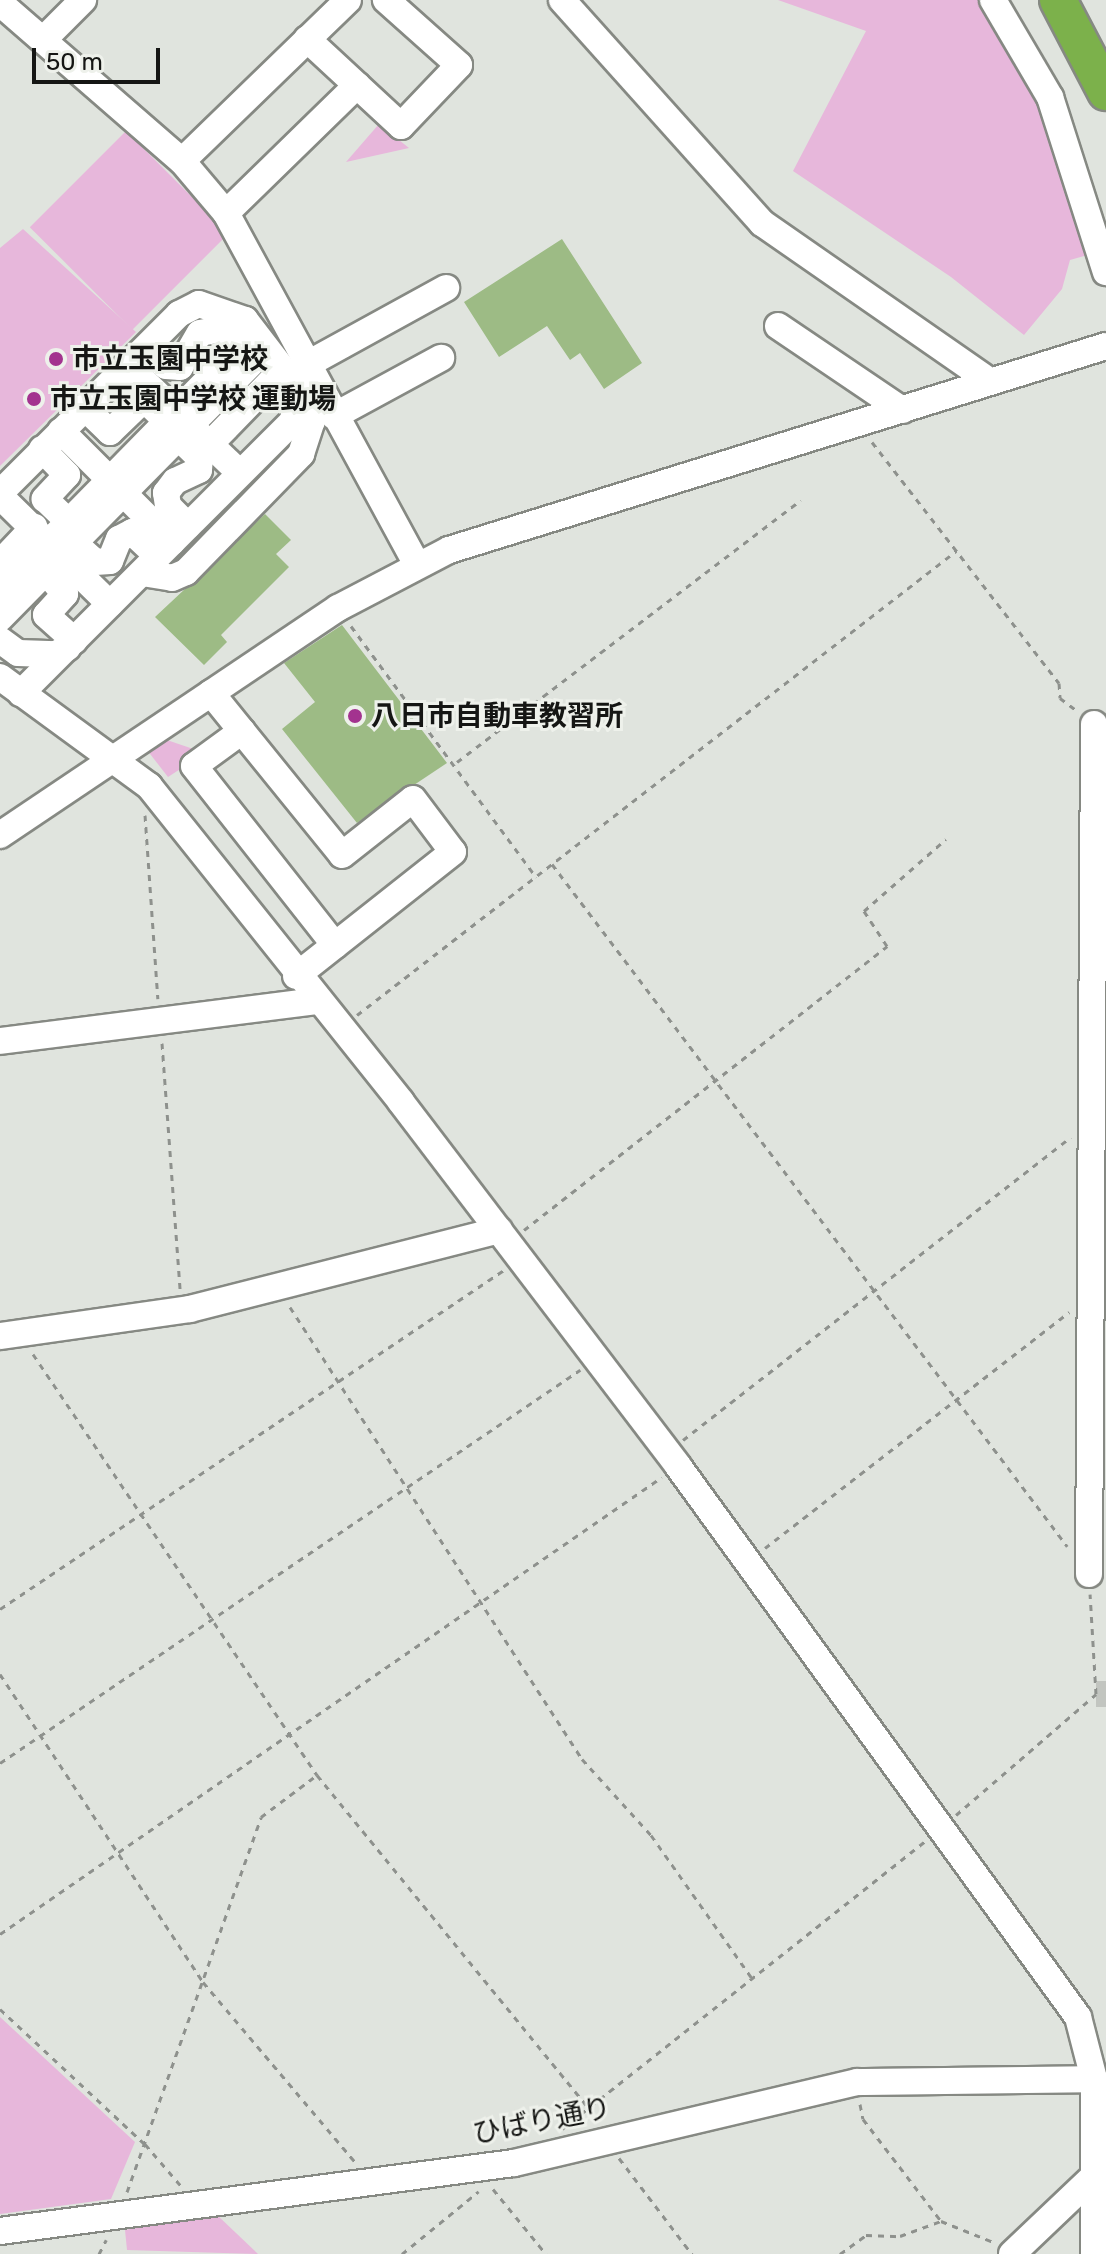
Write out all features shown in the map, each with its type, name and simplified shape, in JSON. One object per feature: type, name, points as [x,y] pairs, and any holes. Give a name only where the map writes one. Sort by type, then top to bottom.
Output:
[{"type":"highway","points":[[1058,0],[1106,92]]},
{"type":"street","points":[[45,38],[83,0]]},
{"type":"street","points":[[182,161],[348,0]]},
{"type":"street","points":[[307,39],[401,126],[459,65],[386,0]]},
{"type":"street","points":[[562,0],[762,223],[988,380]]},
{"type":"street","points":[[993,0],[1050,97],[1106,272]]},
{"type":"street","points":[[0,3],[45,38],[182,161],[226,213],[312,421],[301,454],[186,572],[172,578],[165,549],[166,493],[175,481],[199,470],[200,458],[185,429],[136,357]]},
{"type":"street","points":[[226,213],[357,85]]},
{"type":"street","points":[[185,429],[295,376],[446,288]]},
{"type":"street","points":[[110,604],[56,544],[0,495],[179,314],[199,304],[231,311],[253,344]]},
{"type":"street","points":[[778,326],[902,410]]},
{"type":"street","points":[[136,357],[180,367],[200,333],[220,329],[253,344],[295,376],[334,416],[417,565]]},
{"type":"street","points":[[70,644],[5,605],[56,544],[185,429],[253,344]]},
{"type":"street","points":[[0,835],[108,757],[338,608],[417,565],[988,380],[1106,346]]},
{"type":"street","points":[[334,416],[441,358]]},
{"type":"street","points":[[295,376],[293,421],[70,644],[10,685],[149,786],[509,1244],[672,1459],[938,1831],[1078,2017],[1094,2079],[1094,2254]]},
{"type":"street","points":[[84,407],[110,432],[144,399],[240,473]]},
{"type":"street","points":[[52,440],[117,487],[165,549]]},
{"type":"street","points":[[52,440],[67,475],[45,499],[65,594],[46,615],[70,644]]},
{"type":"street","points":[[0,563],[56,544],[95,562],[110,561],[119,539],[132,532],[165,549]]},
{"type":"street","points":[[0,640],[18,653],[70,644]]},
{"type":"street","points":[[211,693],[342,855],[413,799],[453,852],[296,976]]},
{"type":"street","points":[[1089,1574],[1089,1123],[1100,784],[1094,724]]},
{"type":"street","points":[[242,731],[194,766],[335,945]]},
{"type":"street","points":[[0,1041],[315,1001]]},
{"type":"street","points":[[9,1335],[182,1310],[509,1244]]},
{"type":"street","name":"ひばり通り","points":[[0,2231],[118,2214],[200,2208],[369,2180],[514,2163],[857,2082],[1094,2079]]},
{"type":"street","points":[[1014,2252],[1094,2176]]},
{"type":"path","points":[[857,423],[1059,683],[1060,698],[1094,724]]},
{"type":"path","points":[[457,762],[801,500]]},
{"type":"path","points":[[339,1029],[956,551]]},
{"type":"path","points":[[338,608],[457,762],[536,877]]},
{"type":"path","points":[[144,807],[182,1310]]},
{"type":"path","points":[[0,1609],[145,1512],[509,1244],[887,946],[864,911],[946,839]]},
{"type":"path","points":[[552,864],[1089,1574],[1096,1694],[938,1831],[754,1981],[552,2137]]},
{"type":"path","points":[[0,1934],[483,1604],[672,1459],[872,1291],[1089,1123]]},
{"type":"path","points":[[279,1290],[582,1759],[651,1835],[754,1981]]},
{"type":"path","points":[[746,1562],[957,1402],[1087,1298]]},
{"type":"path","points":[[9,1335],[145,1512],[317,1775],[590,2110]]},
{"type":"path","points":[[0,1763],[407,1491],[596,1359]]},
{"type":"path","points":[[0,1674],[203,1982],[369,2180]]},
{"type":"path","points":[[118,2214],[261,1817],[317,1775]]},
{"type":"path","points":[[0,2009],[145,2144],[200,2208]]},
{"type":"path","points":[[857,2082],[863,2119],[941,2221],[1014,2252]]},
{"type":"path","points":[[607,2143],[692,2254]]},
{"type":"path","points":[[402,2254],[488,2183],[546,2254]]},
{"type":"path","points":[[840,2254],[866,2235],[900,2236],[941,2221]]},
{"type":"shaded area","points":[[778,0],[985,0],[1046,103],[1091,254],[1070,260],[1062,289],[1024,335],[951,277],[793,171],[866,31]]},
{"type":"shaded area","points":[[379,124],[409,148],[346,162]]},
{"type":"shaded area","points":[[126,131],[229,234],[132,330],[30,227]]},
{"type":"shaded area","name":"市立玉園中学校 運動場","points":[[23,229],[136,332],[0,466],[0,248]]},
{"type":"shaded area","points":[[164,739],[205,753],[168,777],[147,750]]},
{"type":"shaded area","points":[[0,2017],[135,2142],[111,2199],[0,2214]]},
{"type":"shaded area","points":[[216,2214],[258,2254],[127,2250],[125,2230]]},
{"type":"building","points":[[562,239],[642,363],[604,389],[580,353],[570,360],[547,326],[499,357],[464,302]]},
{"type":"building","points":[[265,514],[291,540],[276,554],[289,567],[221,635],[227,642],[204,665],[155,617]]},
{"type":"building","name":"八日市自動車教習所","points":[[342,625],[447,763],[357,823],[282,729],[315,702],[284,663]]},
{"type":"tunnel","points":[[1096,1694],[1106,1694]]},
{"type":"place","name":"市立玉園中学校","points":[[56,359]]},
{"type":"place","name":"市立玉園中学校 運動場","points":[[34,399]]},
{"type":"place","name":"八日市自動車教習所","points":[[355,716]]}]
